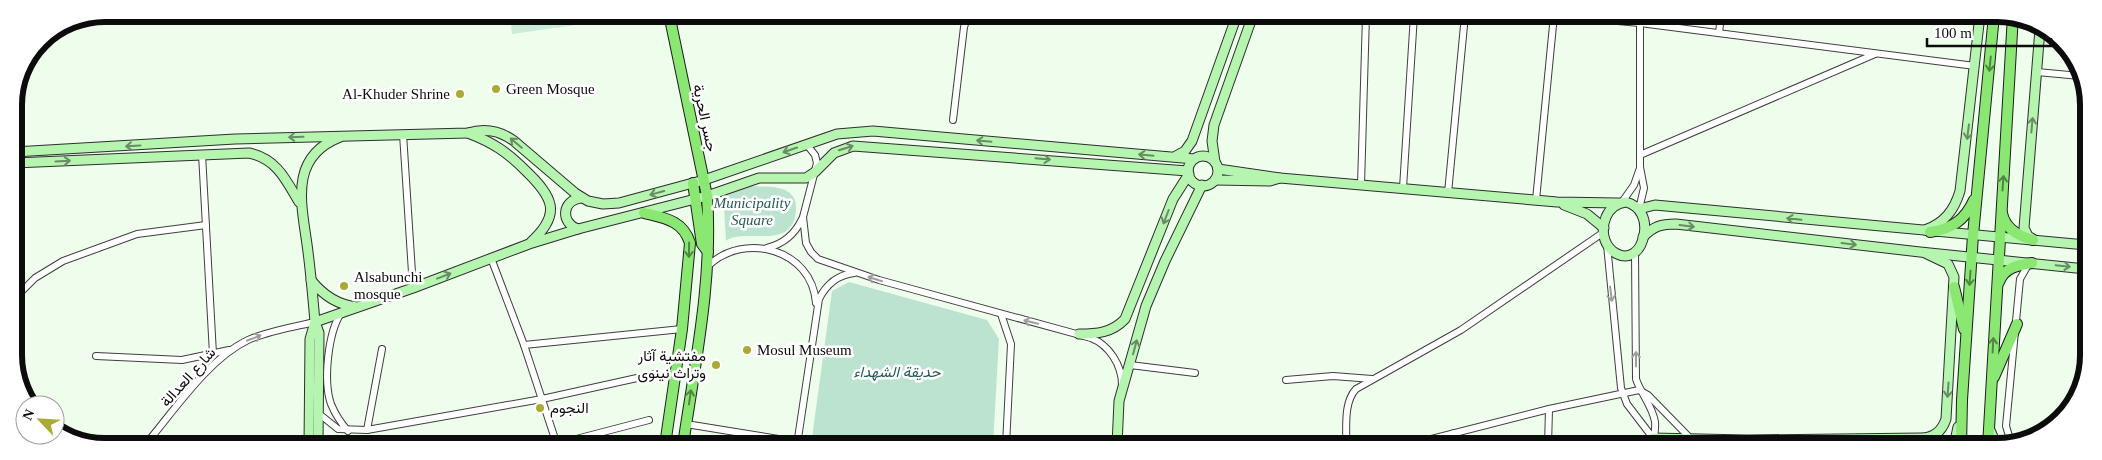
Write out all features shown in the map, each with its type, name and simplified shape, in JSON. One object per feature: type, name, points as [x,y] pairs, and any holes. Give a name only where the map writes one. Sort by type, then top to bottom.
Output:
[{"type":"main road","name":"جسر الحرية","points":[[670,22],[707,196],[708,266],[683,438]]},
{"type":"main road","points":[[1171,157],[1180,155],[1190,146],[1235,22]]},
{"type":"main road","points":[[1215,180],[1217,165],[1213,131],[1250,22]]},
{"type":"main road","points":[[1916,231],[1933,227],[1943,221],[1951,212],[1958,198],[1962,179],[1979,22]]},
{"type":"main road","points":[[1961,437],[1961,410],[1973,235],[1993,22]]},
{"type":"main road","points":[[1988,437],[2013,24]]},
{"type":"main road","points":[[2033,240],[2028,236],[2024,228],[2040,35]]},
{"type":"main road","points":[[1216,76],[1229,80]]},
{"type":"main road","points":[[23,151],[235,139],[468,133],[492,130],[507,136],[581,198],[596,203],[611,204],[704,180],[837,134],[865,131],[1194,159],[1205,156],[1217,165],[1280,178],[1557,202],[1620,202],[1633,204],[1639,209],[1644,220],[1644,237]]},
{"type":"main road","points":[[468,133],[501,148],[547,193],[551,207],[548,222],[545,228],[529,244]]},
{"type":"main road","points":[[318,438],[320,337],[315,322],[301,205],[301,182],[309,162],[324,145],[344,136]]},
{"type":"main road","points":[[235,139],[236,152]]},
{"type":"main road","points":[[315,322],[413,288],[529,244],[578,229],[707,196],[759,178],[771,176],[801,179],[814,172],[834,153],[846,147],[859,145],[1188,172]]},
{"type":"main road","points":[[23,163],[236,152],[257,154],[271,162],[282,173],[301,205]]},
{"type":"main road","points":[[1079,334],[1110,331],[1125,320],[1173,199],[1194,159]]},
{"type":"main road","points":[[1188,172],[1192,181],[1202,186],[1215,180],[1270,181],[1280,178]]},
{"type":"main road","points":[[693,183],[702,244],[708,253]]},
{"type":"main road","points":[[1930,232],[1947,228],[1963,219],[1970,209],[1978,185]]},
{"type":"main road","points":[[1118,437],[1118,410],[1121,393],[1152,290],[1202,186]]},
{"type":"main road","points":[[578,229],[566,220],[566,209],[572,201],[581,198]]},
{"type":"main road","points":[[1557,202],[1587,214],[1604,230]]},
{"type":"main road","points":[[1620,202],[1612,207],[1608,213],[1604,230],[1607,245],[1615,254],[1620,256],[1626,256],[1635,252],[1651,229],[1662,224],[1676,224],[1925,253],[2080,268]]},
{"type":"main road","points":[[1639,209],[1655,205],[1916,231],[2080,244]]},
{"type":"main road","points":[[2001,207],[2004,220],[2009,228],[2016,234],[2033,240]]},
{"type":"main road","points":[[644,213],[673,220],[682,227],[688,237],[690,248],[682,329],[666,438]]},
{"type":"main road","points":[[1925,253],[1942,260],[1951,267],[1954,277],[1946,414],[1942,428],[1935,435],[1929,437]]},
{"type":"main road","points":[[1996,298],[1998,283],[2006,271],[2032,263]]},
{"type":"main road","points":[[311,280],[332,299],[359,307]]},
{"type":"main road","points":[[1954,287],[1966,344]]},
{"type":"main road","points":[[309,438],[310,339],[315,322]]},
{"type":"main road","points":[[1990,398],[1996,372],[2017,324]]},
{"type":"main road","points":[[1956,437],[1961,410]]},
{"type":"main road","points":[[1989,423],[1992,437]]},
{"type":"street","points":[[953,120],[966,22]]},
{"type":"street","points":[[1361,185],[1366,22]]},
{"type":"street","points":[[1403,188],[1414,22]]},
{"type":"street","points":[[1448,193],[1464,22]]},
{"type":"street","points":[[1536,200],[1552,22]]},
{"type":"street","points":[[1629,22],[1975,66]]},
{"type":"street","points":[[1719,33],[1720,22]]},
{"type":"street","points":[[1639,209],[1644,188],[1640,167],[1640,23]]},
{"type":"street","points":[[1640,155],[1877,53]]},
{"type":"street","points":[[2037,72],[2074,75]]},
{"type":"street","points":[[403,134],[413,288]]},
{"type":"street","points":[[763,249],[772,247],[788,238],[803,217],[817,163],[815,154],[807,144]]},
{"type":"street","points":[[202,154],[213,354]]},
{"type":"street","points":[[1620,202],[1634,185],[1640,167]]},
{"type":"street","points":[[803,217],[806,244],[814,256],[823,262],[1001,314],[1079,334],[1100,342],[1112,354],[1121,375],[1121,393]]},
{"type":"street","points":[[22,291],[35,278],[63,261],[137,234],[206,225]]},
{"type":"street","points":[[1346,437],[1348,406],[1351,395],[1356,389],[1461,330],[1604,230]]},
{"type":"street","points":[[1607,245],[1622,393],[1650,437]]},
{"type":"street","points":[[708,266],[729,251],[746,248],[763,249],[784,254],[802,267],[813,286],[817,307]]},
{"type":"street","points":[[1635,252],[1636,379],[1639,390],[1653,415],[1654,437]]},
{"type":"street","points":[[491,258],[524,345],[555,438]]},
{"type":"street","points":[[2010,436],[2006,430],[2020,279],[2025,268],[2032,263]]},
{"type":"street","points":[[798,438],[817,307],[828,285],[841,276],[857,273]]},
{"type":"street","points":[[341,313],[331,335],[328,390],[334,412],[348,431]]},
{"type":"street","points":[[1001,314],[1011,344],[1006,438]]},
{"type":"street","name":"شارع العدالة","points":[[151,438],[209,369],[232,349],[258,336],[315,322]]},
{"type":"street","points":[[524,345],[682,329]]},
{"type":"street","points":[[96,356],[168,361],[182,360],[232,349]]},
{"type":"street","points":[[367,430],[382,349]]},
{"type":"street","points":[[1130,365],[1195,373]]},
{"type":"street","points":[[318,413],[334,427],[348,431],[367,430],[542,399],[655,374]]},
{"type":"street","points":[[1286,380],[1333,376],[1373,380]]},
{"type":"street","points":[[1437,437],[1549,409],[1639,390],[1648,395],[1690,437]]},
{"type":"street","points":[[1548,437],[1549,409]]},
{"type":"street","points":[[581,438],[649,420]]},
{"type":"street","points":[[686,424],[762,438]]},
{"type":"street","points":[[1454,433],[1454,437]]},
{"type":"green space","points":[[511,22],[597,22],[512,34]]},
{"type":"green space","name":"Municipality Square","points":[[723,187],[778,188],[789,193],[794,198],[796,204],[794,221],[787,230],[778,234],[734,237],[726,241]]},
{"type":"green space","name":"حديقة الشهداء","points":[[849,282],[987,320],[999,339],[993,438],[812,438],[832,291]]},
{"type":"place","name":"Green Mosque","points":[[496,89]]},
{"type":"place","name":"Al-Khuder Shrine","points":[[460,94]]},
{"type":"place","name":"Alsabunchi mosque","points":[[344,286]]},
{"type":"place","name":"Mosul Museum","points":[[747,350]]},
{"type":"place","name":"مفتشية آثار وتراث نينوى","points":[[716,365]]},
{"type":"place","name":"النجوم","points":[[540,408]]}]
